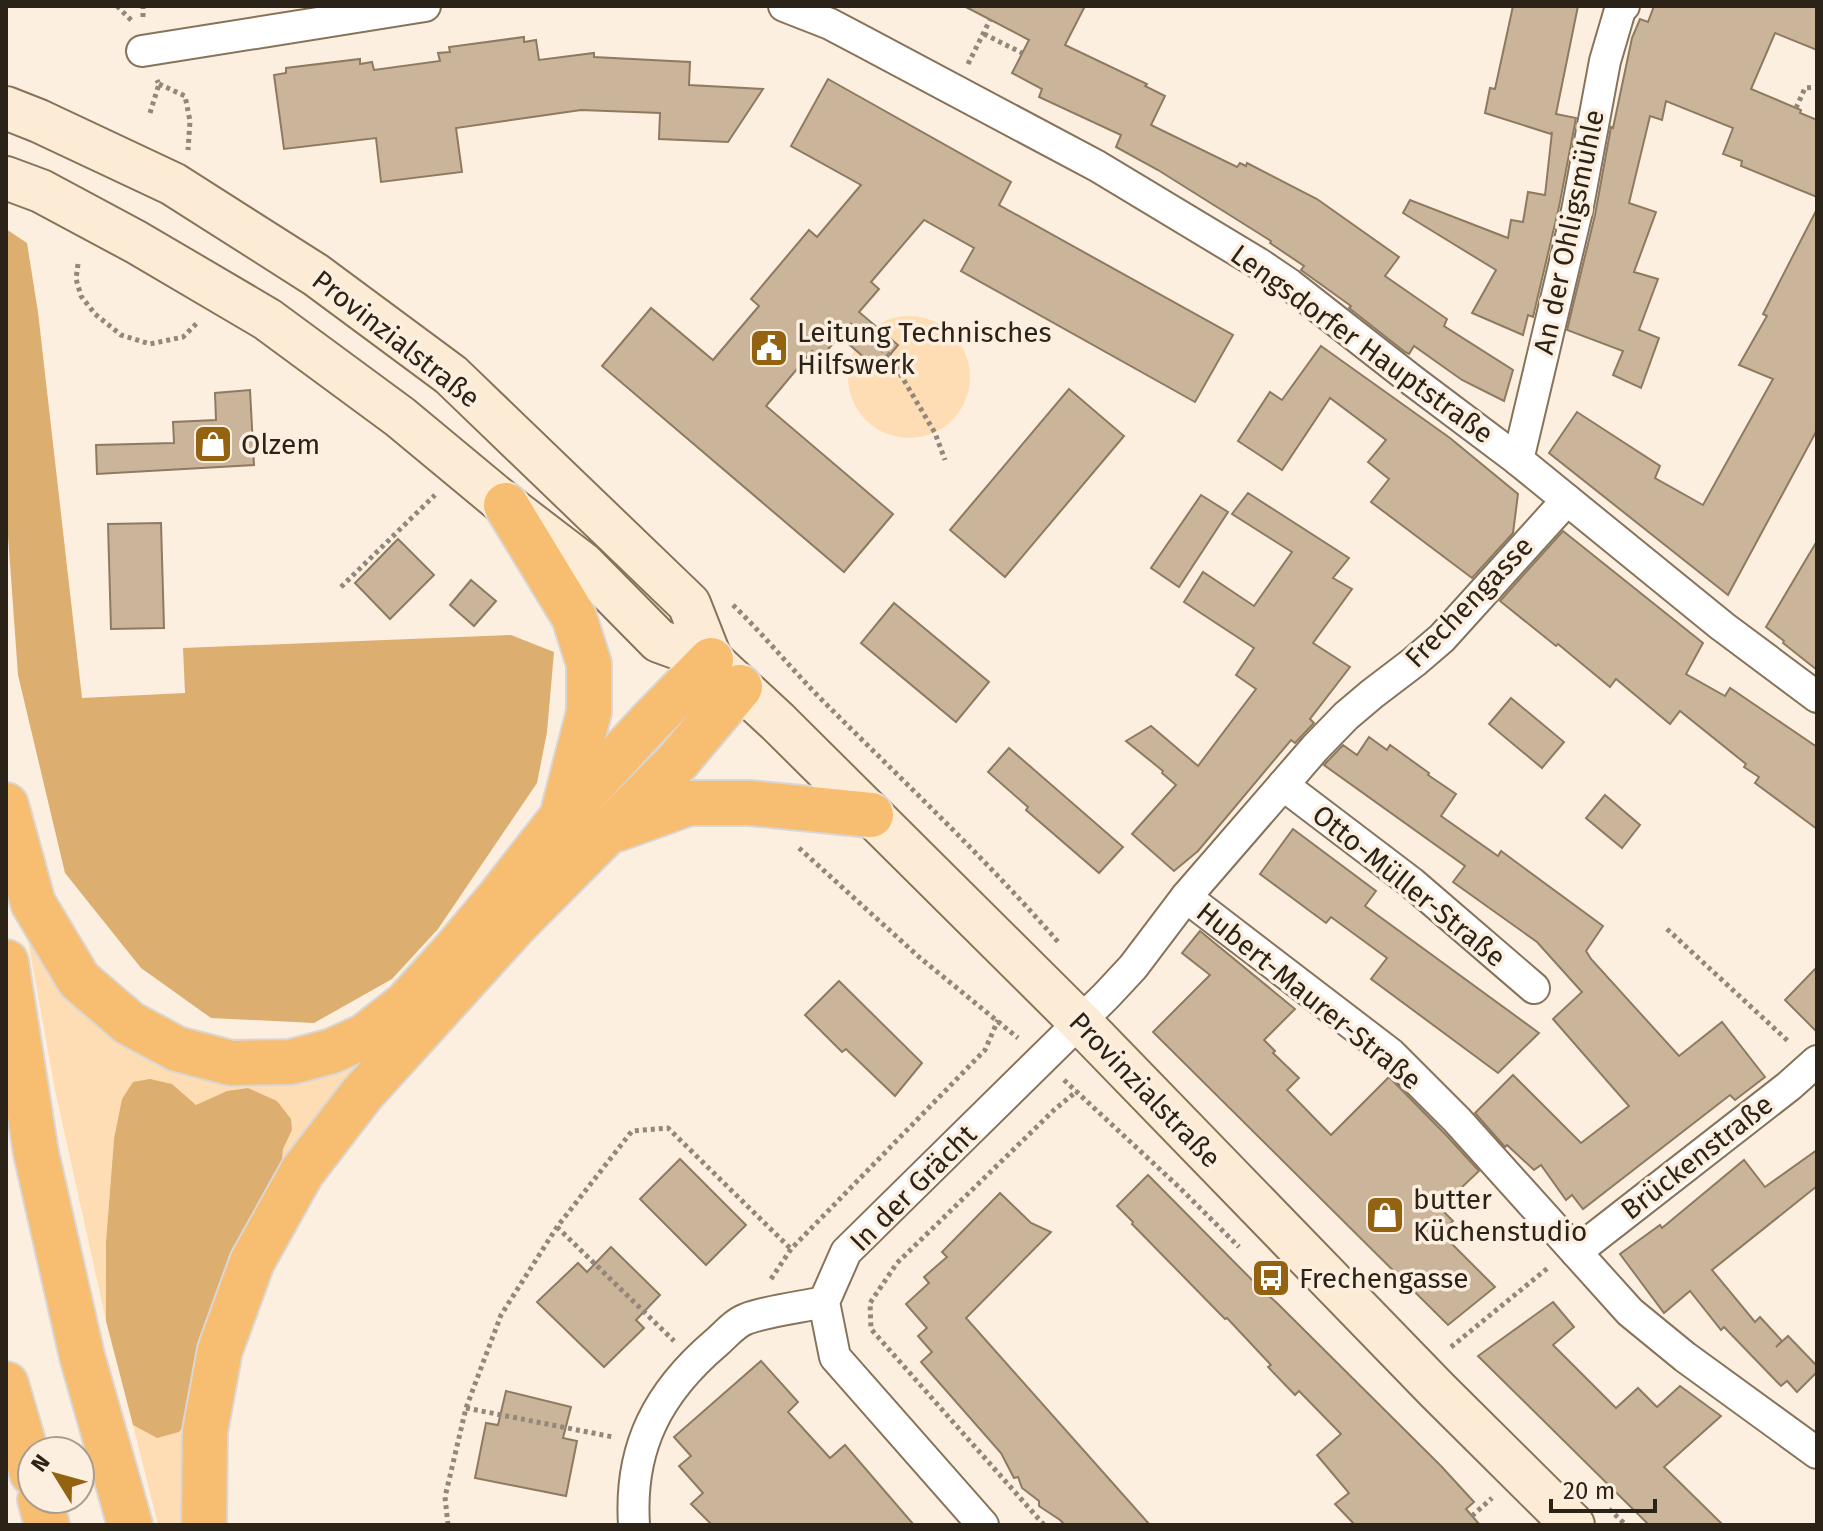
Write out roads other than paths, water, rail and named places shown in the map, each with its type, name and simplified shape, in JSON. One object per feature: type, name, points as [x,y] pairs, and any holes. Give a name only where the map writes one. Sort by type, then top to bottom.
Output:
[{"type":"highway","points":[[506,505],[574,617],[589,664],[589,712],[562,817]]},
{"type":"highway","points":[[6,805],[33,903],[79,980],[129,1023],[177,1049],[231,1063],[291,1062],[332,1051],[365,1036],[406,1004],[497,900],[562,817],[652,720],[726,674]]},
{"type":"highway","points":[[204,1525],[205,1431],[220,1350],[252,1262],[302,1172],[372,1083],[515,925],[678,761],[726,674]]},
{"type":"highway","points":[[607,833],[689,803],[750,803],[871,815]]},
{"type":"highway","points":[[6,962],[36,1153],[82,1356],[130,1525]]},
{"type":"highway","points":[[6,1384],[21,1435]]},
{"type":"main road","name":"Provinzialstraße","points":[[23,114],[173,184],[316,275],[451,375],[689,604],[726,674],[1080,1022],[1573,1525]]},
{"type":"main road","name":"Provinzialstraße","points":[[24,185],[136,242],[267,319],[400,417],[583,564],[659,641],[726,674]]},
{"type":"street","points":[[142,51],[425,6]]},
{"type":"street","name":"Lengsdorfer Hauptstraße","points":[[784,6],[830,24],[1097,166],[1258,263],[1518,460],[1756,653],[1817,697]]},
{"type":"street","name":"An der Ohligsmühle","points":[[1518,460],[1577,211],[1602,73],[1619,7]]},
{"type":"street","name":"Frechengasse","points":[[1080,1022],[1133,967],[1186,897],[1346,716],[1442,638],[1567,500]]},
{"type":"street","name":"Otto-Müller-Straße","points":[[1283,785],[1412,883],[1534,988]]},
{"type":"street","name":"Hubert-Maurer-Straße","points":[[1186,897],[1391,1054],[1457,1120],[1630,1312],[1685,1357],[1817,1453]]},
{"type":"street","name":"In der Grächt","points":[[824,1302],[846,1252],[1080,1022]]},
{"type":"street","name":"Brückenstraße","points":[[1574,1250],[1816,1064]]},
{"type":"street","points":[[634,1525],[633,1501],[642,1443],[666,1396],[695,1361],[744,1320],[824,1302],[835,1357],[983,1525]]},
{"type":"place","name":"Leitung Technisches Hilfswerk","points":[[769,348]]},
{"type":"place","name":"Olzem","points":[[213,444]]},
{"type":"place","name":"butter Küchenstudio","points":[[1385,1215]]},
{"type":"place","name":"Frechengasse","points":[[1271,1278]]}]
